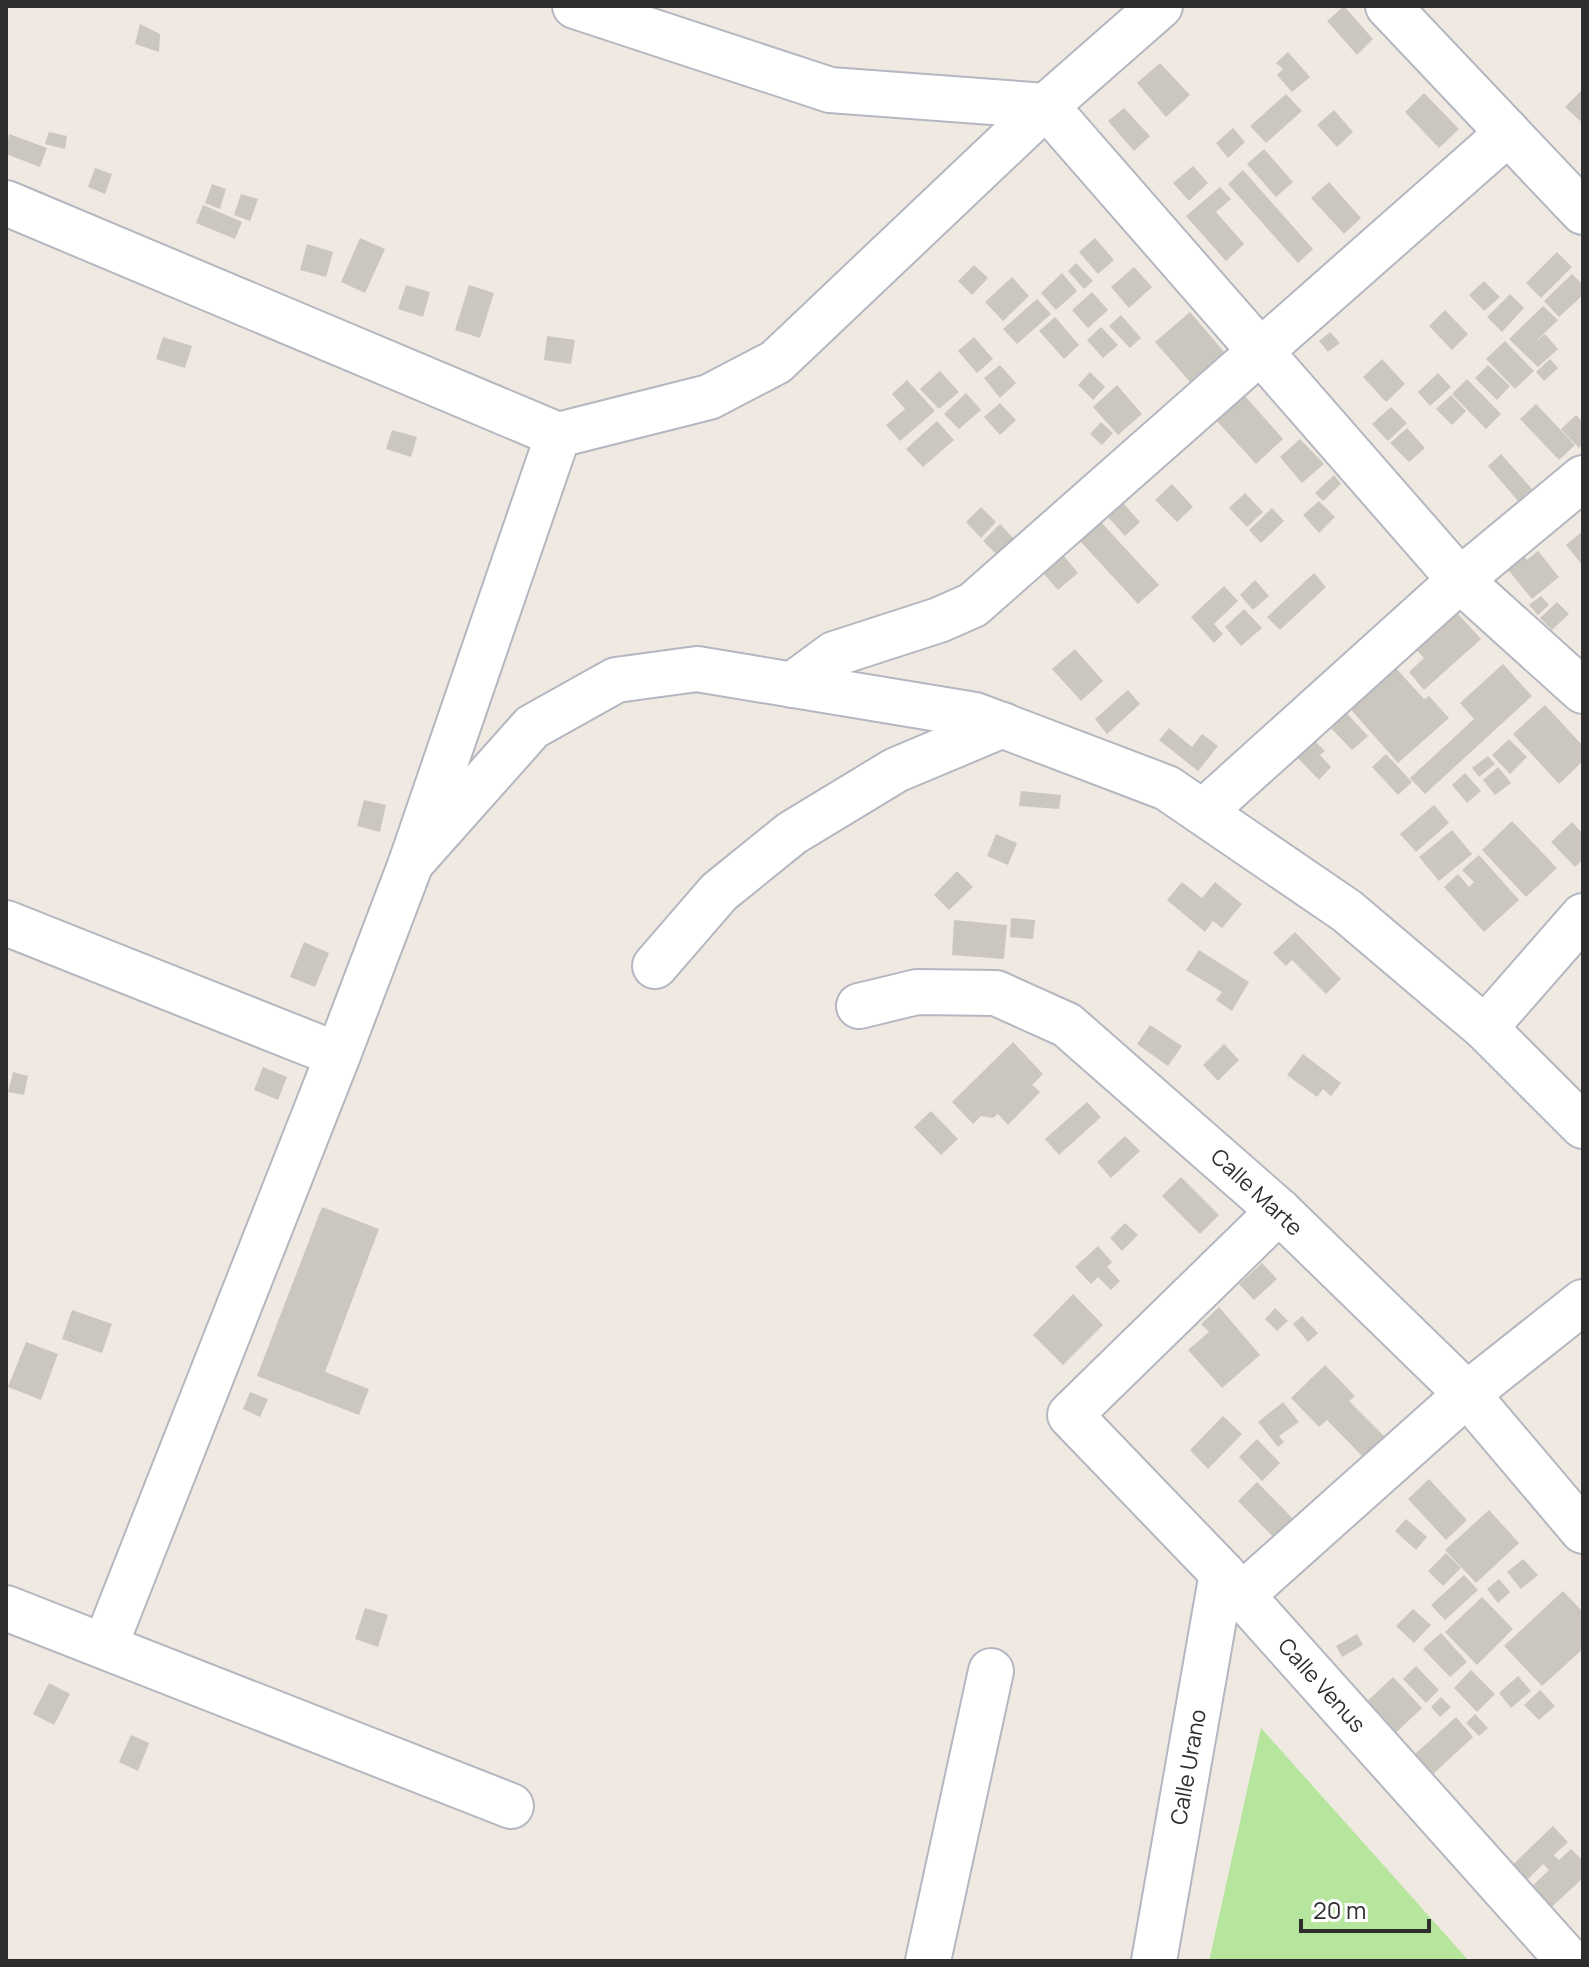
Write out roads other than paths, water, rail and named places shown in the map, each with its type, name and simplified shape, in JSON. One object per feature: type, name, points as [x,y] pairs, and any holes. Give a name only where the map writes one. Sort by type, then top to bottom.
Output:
[{"type":"street","points":[[575,6],[830,90],[1046,106],[1460,580],[1583,691]]},
{"type":"street","points":[[1388,6],[1583,212]]},
{"type":"street","points":[[6,203],[558,435],[709,397],[776,362],[1046,106],[1158,7]]},
{"type":"street","points":[[792,685],[834,654],[939,620],[973,605],[1508,133]]},
{"type":"street","points":[[105,1646],[411,863],[558,435]]},
{"type":"street","points":[[1203,812],[1460,580],[1583,478]]},
{"type":"street","points":[[411,863],[532,727],[616,680],[697,669],[975,715],[1167,788],[1203,812],[1347,911],[1485,1028],[1583,1126]]},
{"type":"street","points":[[655,966],[719,892],[792,833],[896,770],[1003,725]]},
{"type":"street","points":[[1485,1028],[1583,916]]},
{"type":"street","points":[[6,923],[338,1055]]},
{"type":"street","name":"Calle Marte","points":[[859,1006],[917,992],[996,993],[1067,1025],[1279,1211],[1467,1394],[1583,1531]]},
{"type":"street","name":"Calle Venus","points":[[1279,1211],[1070,1415],[1232,1584],[1569,1961]]},
{"type":"street","points":[[1232,1584],[1583,1302]]},
{"type":"street","name":"Calle Urano","points":[[1154,1961],[1232,1584]]},
{"type":"street","points":[[6,1608],[511,1806]]},
{"type":"street","points":[[928,1961],[991,1671]]}]
